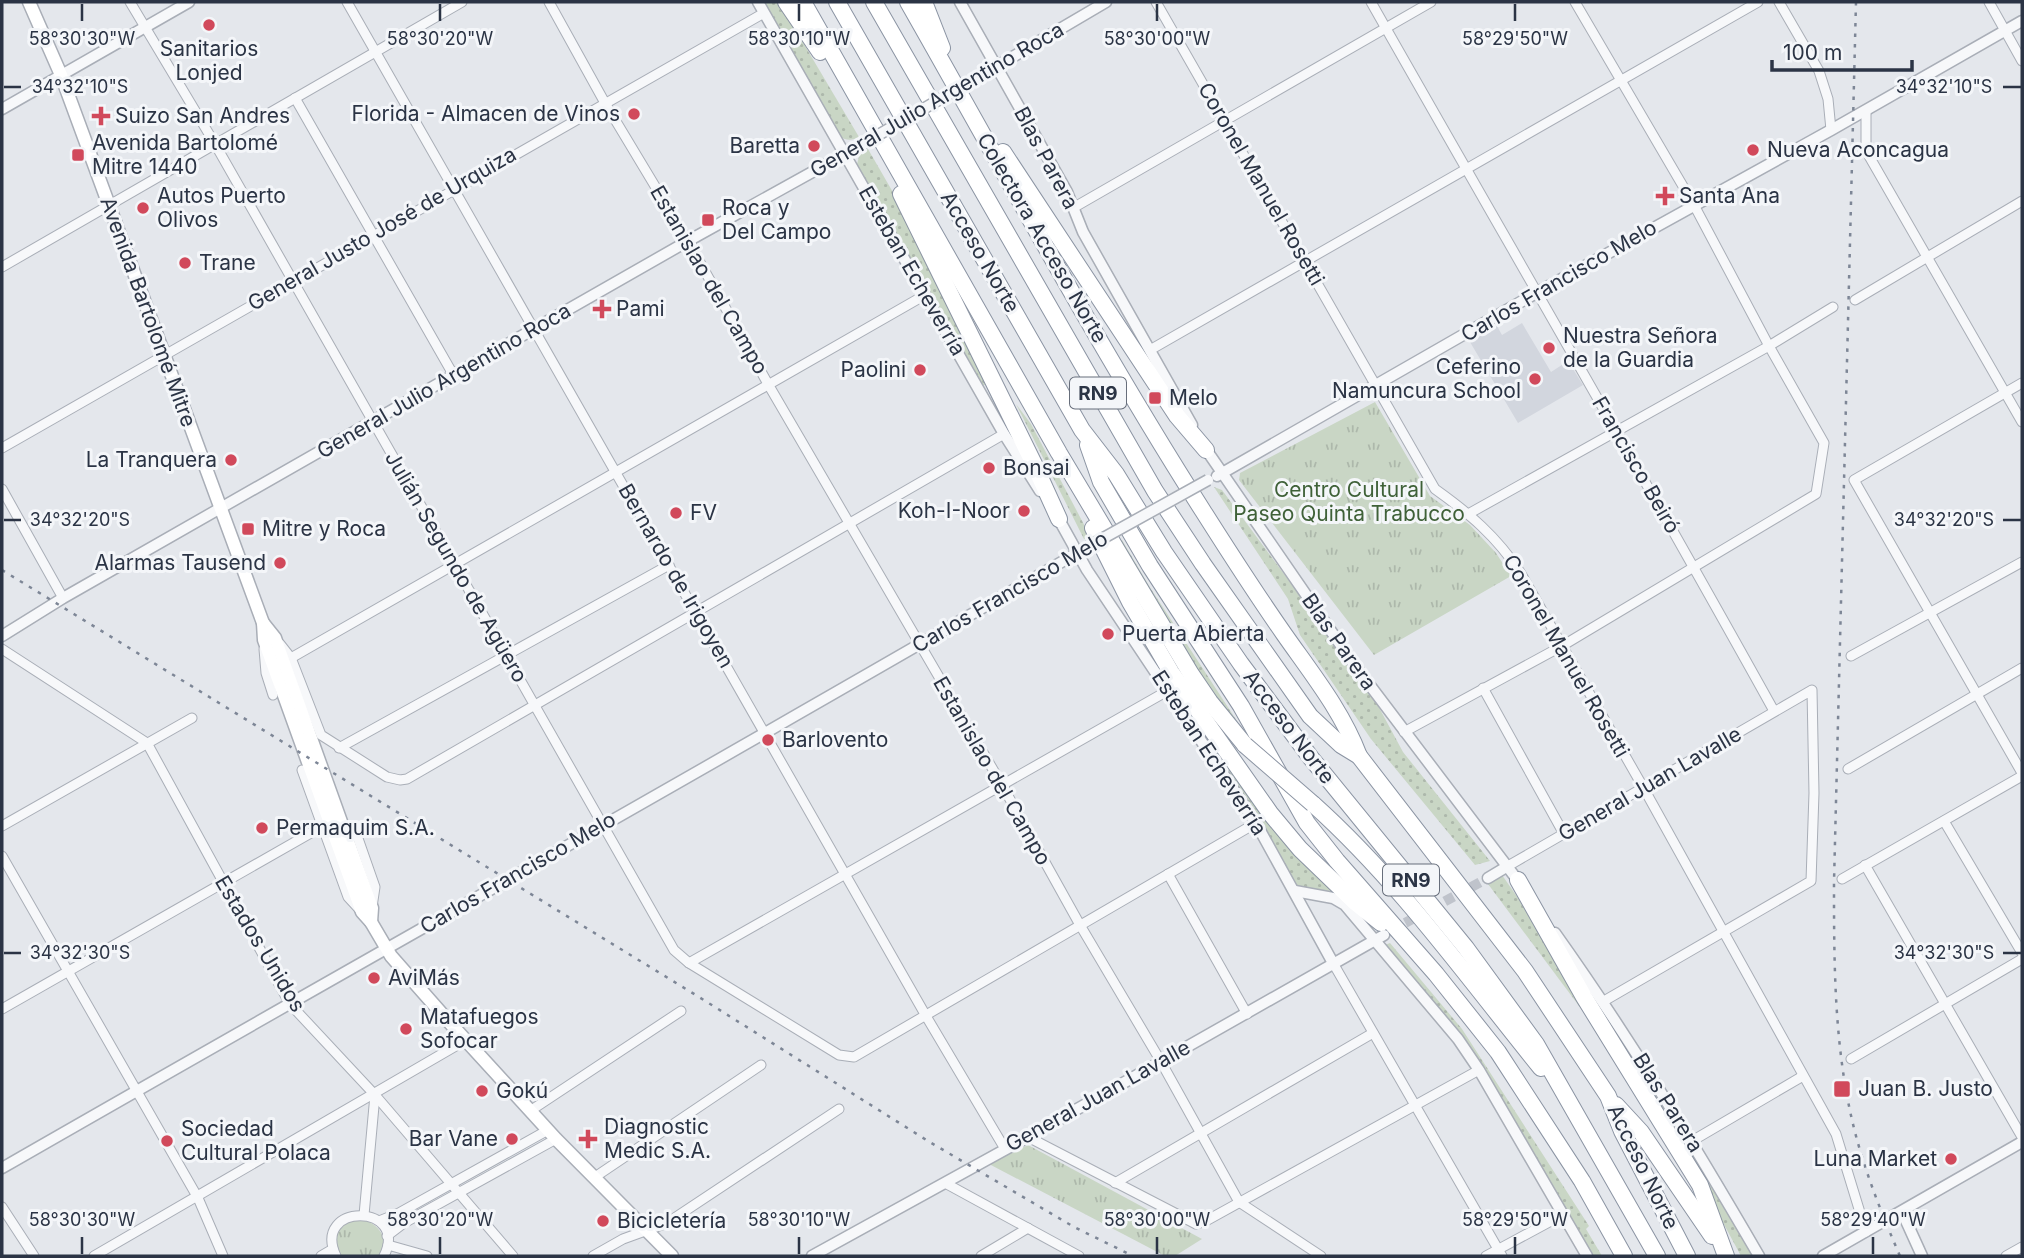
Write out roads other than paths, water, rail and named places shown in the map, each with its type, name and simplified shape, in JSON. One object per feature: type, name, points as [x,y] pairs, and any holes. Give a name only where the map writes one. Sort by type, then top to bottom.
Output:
[{"type":"highway","points":[[786,2],[874,130],[905,205],[1059,519]]},
{"type":"highway","points":[[803,2],[1059,453],[1210,702],[1245,746],[1352,840],[1397,891],[1571,1105]]},
{"type":"highway","name":"Acceso Norte","points":[[836,2],[1082,430],[1115,474],[1164,552],[1241,664],[1319,767],[1499,992],[1536,1044],[1657,1256]]},
{"type":"highway","name":"Acceso Norte","points":[[874,2],[1155,491],[1210,575],[1310,716],[1341,745],[1359,756],[1525,971],[1608,1096],[1622,1131],[1687,1256]]},
{"type":"highway","name":"Colectora Acceso Norte","points":[[908,2],[1132,396],[1282,632],[1333,702],[1351,734],[1359,756]]},
{"type":"highway","points":[[924,2],[934,23],[952,81]]},
{"type":"highway","points":[[969,110],[1008,158],[1177,416],[1206,450]]},
{"type":"highway","points":[[1082,430],[1101,482],[1150,566],[1241,706],[1307,823],[1466,1010],[1505,1062],[1602,1214],[1623,1256]]},
{"type":"highway","points":[[1059,453],[1087,516],[1157,649],[1270,813],[1300,849],[1355,902],[1413,948]]},
{"type":"highway","points":[[1513,873],[1584,997],[1700,1185],[1725,1256]]},
{"type":"highway","points":[[1608,1096],[1641,1132],[1725,1256]]},
{"type":"main road","name":"Avenida Bartolomé Mitre","points":[[29,2],[61,75],[371,922],[386,949],[466,1040],[552,1135],[672,1256]]},
{"type":"street","name":"Julián Segundo de Agüero","points":[[130,2],[215,144],[674,950],[690,963],[839,1055],[855,1056],[926,1016]]},
{"type":"street","points":[[2,109],[189,2]]},
{"type":"street","name":"Bernardo de Irigoyen","points":[[347,2],[926,1016],[1005,1149]]},
{"type":"street","points":[[2,267],[462,2]]},
{"type":"street","name":"Estanislao del Campo","points":[[549,2],[1240,1202],[1321,1256]]},
{"type":"street","name":"Esteban Echeverría","points":[[758,2],[1004,434],[1059,519],[1077,553],[1256,823],[1333,963],[1501,1253]]},
{"type":"street","name":"Blas Parera","points":[[960,2],[1067,192],[1083,232],[1221,474],[1353,663],[1513,873],[1604,1001],[1692,1141],[1759,1256]]},
{"type":"street","name":"General Julio Argentino Roca","points":[[2,636],[63,598],[845,154],[1106,2]]},
{"type":"street","name":"Coronel Manuel Rosetti","points":[[1156,2],[1435,489],[1470,513],[1504,549],[1562,646],[1836,1134],[1866,1232]]},
{"type":"street","name":"Francisco Beiró","points":[[1371,2],[1774,711]]},
{"type":"street","points":[[1073,208],[1432,2]]},
{"type":"street","points":[[1404,732],[1562,646],[1816,494],[1824,443],[1693,205],[1575,2]]},
{"type":"street","points":[[1150,350],[1758,2]]},
{"type":"street","points":[[1779,2],[1819,71],[1828,99],[1831,130]]},
{"type":"street","points":[[1989,2],[2022,61]]},
{"type":"street","name":"General Justo José de Urquiza","points":[[2,448],[764,13]]},
{"type":"street","name":"Carlos Francisco Melo","points":[[2,1168],[765,734],[1088,546],[1221,474],[1538,292],[1866,111],[2022,21]]},
{"type":"street","points":[[295,98],[454,376]]},
{"type":"street","points":[[1866,111],[1866,144],[1869,156],[2022,422]]},
{"type":"street","points":[[1856,300],[2022,201]]},
{"type":"street","points":[[291,658],[454,562],[925,295]]},
{"type":"street","points":[[1470,513],[1769,346],[1833,307]]},
{"type":"street","points":[[1842,879],[2022,774],[1854,480],[2022,383]]},
{"type":"street","points":[[269,639],[291,658],[321,735],[387,777],[400,780],[414,776],[1004,434]]},
{"type":"street","points":[[2,489],[63,598]]},
{"type":"street","points":[[1851,656],[2022,562]]},
{"type":"street","points":[[339,748],[669,565]]},
{"type":"street","points":[[269,639],[266,673],[273,695]]},
{"type":"street","name":"Estados Unidos","points":[[2,649],[147,743],[290,1004],[375,1095],[513,1256]]},
{"type":"street","points":[[1848,769],[2022,668]]},
{"type":"street","points":[[1483,688],[1564,834]]},
{"type":"street","name":"General Juan Lavalle","points":[[1488,878],[1513,873],[1564,834],[1812,690],[1814,793],[1811,881],[1724,933]]},
{"type":"street","points":[[690,963],[1169,691]]},
{"type":"street","points":[[2,825],[192,718]]},
{"type":"street","points":[[302,770],[348,897],[367,910],[375,887],[354,827]]},
{"type":"street","points":[[1944,821],[2022,953]]},
{"type":"street","points":[[926,1016],[1256,823]]},
{"type":"street","points":[[2,1009],[323,826]]},
{"type":"street","points":[[2,856],[198,1198],[223,1256]]},
{"type":"street","points":[[1865,865],[2022,1137]]},
{"type":"street","points":[[1168,874],[1247,1014]]},
{"type":"street","points":[[1295,891],[1339,901],[1380,937],[1479,1070],[1587,1256]]},
{"type":"street","points":[[1604,1001],[1724,933]]},
{"type":"street","name":"General Juan Lavalle","points":[[812,1256],[1380,937]]},
{"type":"street","points":[[1851,1059],[2022,959]]},
{"type":"street","points":[[530,1111],[681,1011]]},
{"type":"street","points":[[1115,1183],[1373,1033]]},
{"type":"street","points":[[94,1256],[466,1040]]},
{"type":"street","points":[[594,1177],[761,1065]]},
{"type":"street","points":[[1028,1137],[1196,1224],[1479,1070]]},
{"type":"street","points":[[1692,1141],[1803,1076]]},
{"type":"street","points":[[365,1215],[375,1095]]},
{"type":"street","points":[[593,1256],[623,1239],[667,1223],[839,1109]]},
{"type":"street","points":[[321,1256],[335,1253],[332,1240],[338,1224],[354,1215],[365,1215],[379,1221],[399,1213],[552,1135]]},
{"type":"street","points":[[384,1256],[387,1241],[404,1223],[459,1193],[552,1135]]},
{"type":"street","points":[[1823,1256],[1836,1253],[1866,1232],[2022,1142]]},
{"type":"street","points":[[945,1183],[1079,1256]]},
{"type":"street","points":[[2,1207],[34,1256]]},
{"type":"street","points":[[1902,1212],[1922,1256]]},
{"type":"street","points":[[1486,1256],[1501,1253],[1564,1214]]},
{"type":"street","points":[[379,1221],[387,1241],[427,1256]]},
{"type":"street","points":[[981,1256],[1028,1228]]},
{"type":"street","points":[[2006,1256],[2022,1247]]},
{"type":"tunnel","points":[[1392,930],[1488,878]]},
{"type":"railway","points":[[1856,2],[1834,882],[1835,978],[1843,1073],[1856,1136],[1865,1167],[1900,1256]]},
{"type":"railway","points":[[2,570],[699,997],[928,1141],[1074,1227],[1133,1256]]},
{"type":"place","name":"Sanitarios Lonjed","points":[[209,25]]},
{"type":"place","name":"Florida - Almacen de Vinos","points":[[634,114]]},
{"type":"place","name":"Suizo San Andres","points":[[101,116]]},
{"type":"place","name":"Baretta","points":[[814,146]]},
{"type":"place","name":"Nueva Aconcagua","points":[[1753,150]]},
{"type":"place","name":"Avenida Bartolomé Mitre 1440","points":[[78,155]]},
{"type":"place","name":"Santa Ana","points":[[1665,196]]},
{"type":"place","name":"Autos Puerto Olivos","points":[[143,208]]},
{"type":"place","name":"Roca y Del Campo","points":[[708,220]]},
{"type":"place","name":"Trane","points":[[185,263]]},
{"type":"place","name":"Pami","points":[[602,309]]},
{"type":"place","name":"Nuestra Señora de la Guardia","points":[[1549,348]]},
{"type":"place","name":"Paolini","points":[[920,370]]},
{"type":"place","name":"Ceferino Namuncura School","points":[[1535,379]]},
{"type":"place","name":"Melo","points":[[1155,398]]},
{"type":"place","name":"La Tranquera","points":[[231,460]]},
{"type":"place","name":"Bonsai","points":[[989,468]]},
{"type":"place","name":"Koh-I-Noor","points":[[1024,511]]},
{"type":"place","name":"FV","points":[[676,513]]},
{"type":"place","name":"Mitre y Roca","points":[[248,529]]},
{"type":"place","name":"Alarmas Tausend","points":[[280,563]]},
{"type":"place","name":"Puerta Abierta","points":[[1108,634]]},
{"type":"place","name":"Barlovento","points":[[768,740]]},
{"type":"place","name":"Permaquim S.A.","points":[[262,828]]},
{"type":"place","name":"AviMás","points":[[374,978]]},
{"type":"place","name":"Matafuegos Sofocar","points":[[406,1029]]},
{"type":"place","name":"Juan B. Justo","points":[[1842,1089]]},
{"type":"place","name":"Gokú","points":[[482,1091]]},
{"type":"place","name":"Bar Vane","points":[[512,1139]]},
{"type":"place","name":"Diagnostic Medic S.A.","points":[[588,1139]]},
{"type":"place","name":"Sociedad Cultural Polaca","points":[[167,1141]]},
{"type":"place","name":"Luna Market","points":[[1951,1159]]},
{"type":"place","name":"Bicicletería","points":[[603,1221]]},
{"type":"park label","name":"Centro Cultural Paseo Quinta Trabucco","points":[[1349,502]]}]
